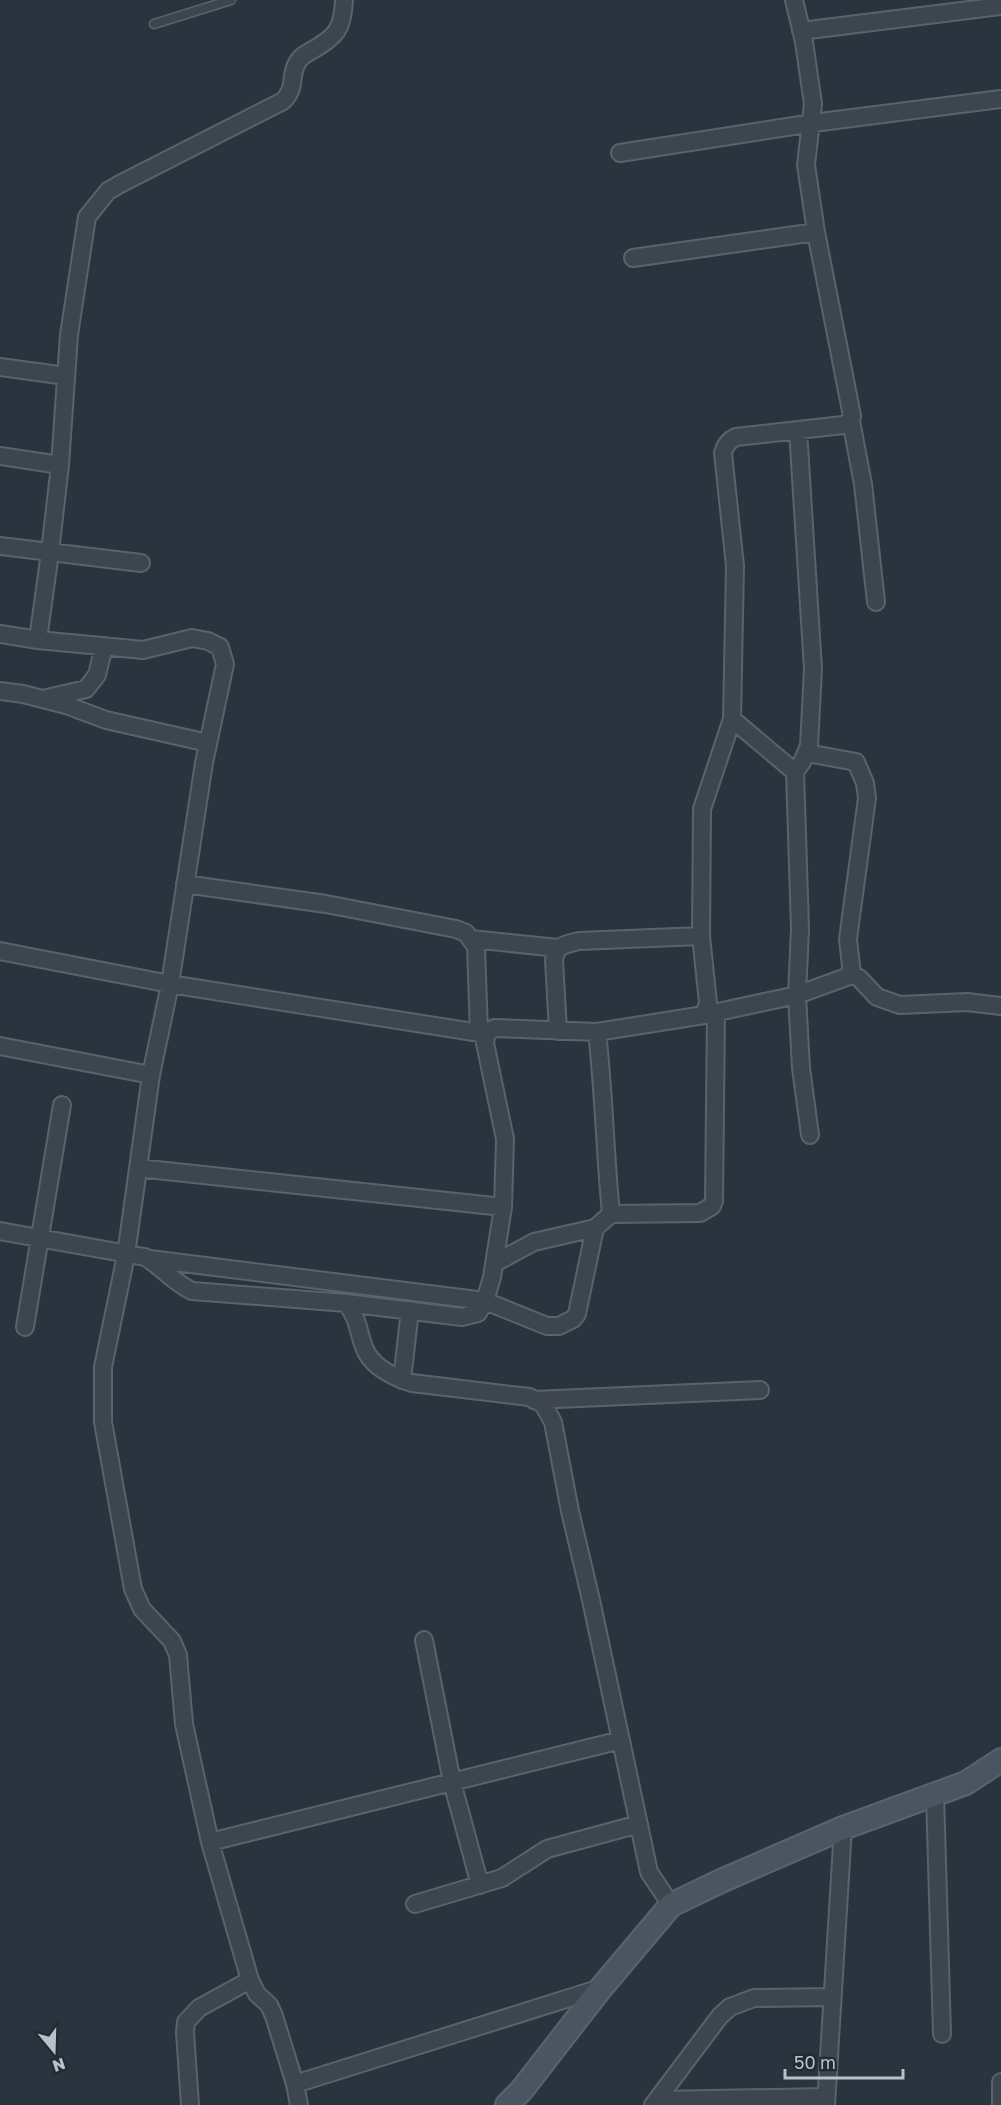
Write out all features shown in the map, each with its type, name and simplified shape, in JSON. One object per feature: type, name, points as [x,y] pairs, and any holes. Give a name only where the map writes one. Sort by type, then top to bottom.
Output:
[{"type":"main road","points":[[507,2105],[521,2091],[601,1988],[671,1905],[843,1828],[966,1783],[1001,1760]]},
{"type":"street","points":[[38,640],[51,552],[60,465],[69,335],[87,218],[108,191],[283,101],[293,87],[296,65],[300,57],[331,40],[338,31],[344,16],[344,0]]},
{"type":"street","points":[[794,0],[813,104],[813,123],[807,144],[806,165],[816,232],[852,411],[851,421],[863,484],[876,602]]},
{"type":"street","points":[[801,31],[1001,6]]},
{"type":"street","points":[[620,153],[813,123],[1001,99]]},
{"type":"street","points":[[633,258],[816,232]]},
{"type":"street","points":[[0,367],[66,376]]},
{"type":"street","points":[[495,1263],[534,1242],[595,1228],[611,1214],[700,1214],[712,1206],[714,1201],[710,1014],[701,936],[702,809],[732,719],[735,566],[723,453],[730,440],[736,437],[843,425],[851,421]]},
{"type":"street","points":[[798,430],[813,669],[809,746],[795,772],[800,929],[797,995],[801,1068],[810,1135]]},
{"type":"street","points":[[0,456],[60,465]]},
{"type":"street","points":[[0,546],[141,563]]},
{"type":"street","points":[[0,634],[143,650],[192,638],[208,641],[220,647],[224,656],[225,664],[208,743],[170,984],[151,1075],[126,1255],[103,1367],[103,1422],[133,1589],[142,1609],[172,1641],[178,1655],[184,1724],[210,1842],[250,1980],[257,1994],[269,2005],[274,2016],[295,2084],[299,2105]]},
{"type":"street","points":[[40,699],[86,689],[97,675],[104,646]]},
{"type":"street","points":[[0,691],[23,694],[66,705],[106,720],[208,743]]},
{"type":"street","points":[[732,719],[795,772]]},
{"type":"street","points":[[807,753],[856,762],[865,783],[867,798],[848,939],[852,975]]},
{"type":"street","points":[[150,1259],[181,1286],[192,1291],[346,1303],[462,1317],[470,1316],[478,1313],[485,1301],[495,1263],[503,1207],[505,1139],[482,1033],[476,947],[466,933],[456,929],[326,904],[185,884]]},
{"type":"street","points":[[471,939],[558,948],[579,941],[701,936]]},
{"type":"street","points":[[558,948],[554,960],[558,1031]]},
{"type":"street","points":[[0,951],[170,984],[482,1033],[495,1028],[597,1032],[710,1014],[797,995],[852,975],[859,978],[877,997],[900,1005],[967,1002],[1001,1006]]},
{"type":"street","points":[[597,1032],[611,1214]]},
{"type":"street","points":[[0,1046],[151,1075]]},
{"type":"street","points":[[25,1327],[62,1105]]},
{"type":"street","points":[[138,1168],[503,1207]]},
{"type":"street","points":[[0,1231],[150,1259],[485,1301],[547,1326],[559,1326],[573,1319],[577,1314],[595,1228]]},
{"type":"street","points":[[346,1303],[358,1321],[364,1348],[372,1361],[382,1369],[412,1383],[529,1397],[543,1404],[553,1422],[570,1511],[649,1872],[671,1905]]},
{"type":"street","points":[[402,1380],[410,1310]]},
{"type":"street","points":[[534,1400],[760,1390]]},
{"type":"street","points":[[424,1640],[452,1782],[480,1885]]},
{"type":"street","points":[[210,1842],[621,1740]]},
{"type":"street","points":[[936,1794],[942,2034]]},
{"type":"street","points":[[415,1904],[502,1878],[548,1849],[639,1824]]},
{"type":"street","points":[[656,2103],[826,2101],[843,1828]]},
{"type":"street","points":[[190,2105],[186,2022],[199,2008],[250,1980]]},
{"type":"street","points":[[295,2084],[601,1988]]},
{"type":"street","points":[[656,2103],[720,2016],[730,2007],[754,1998],[832,1997]]},
{"type":"street","points":[[1001,2082],[1001,2105]]},
{"type":"lane","points":[[154,24],[231,0]]}]
